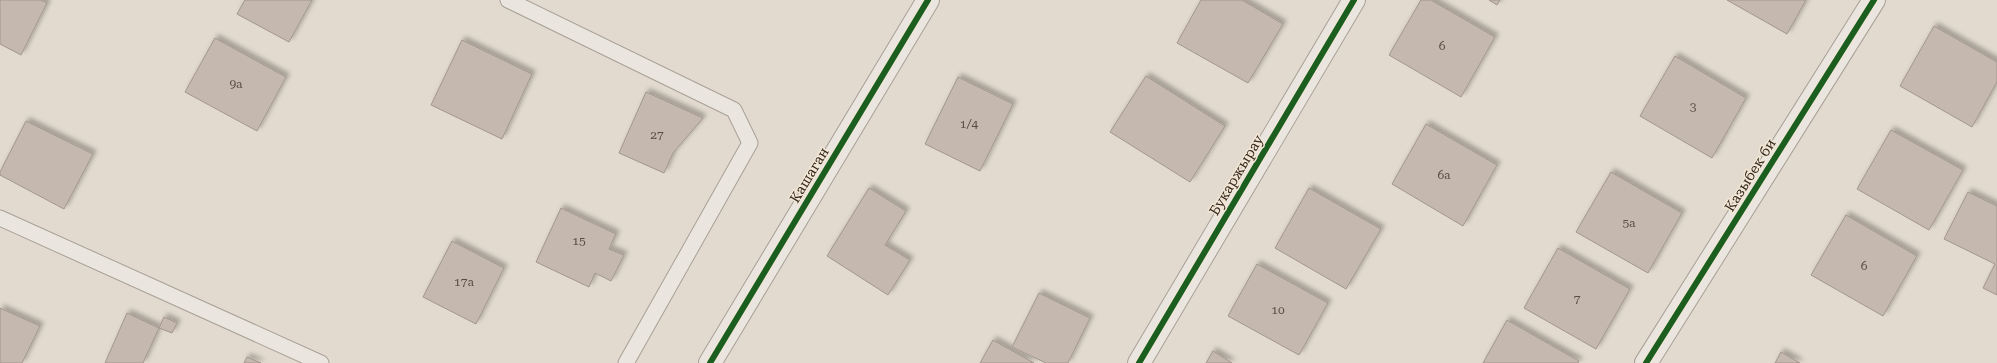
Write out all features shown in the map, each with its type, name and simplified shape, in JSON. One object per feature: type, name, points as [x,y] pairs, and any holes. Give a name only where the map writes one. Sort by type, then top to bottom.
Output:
[{"type":"street","name":"Кашаган","points":[[710,363],[928,0]]},
{"type":"street","name":"Букаржырау","points":[[1138,363],[1354,0]]},
{"type":"street","name":"Казыбек би","points":[[1646,363],[1874,0]]},
{"type":"lane","points":[[508,0],[734,110],[750,143],[626,363]]},
{"type":"lane","points":[[0,218],[321,363]]},
{"type":"building","points":[[0,0],[41,0],[47,3],[21,55],[0,44]]},
{"type":"building","points":[[245,0],[312,0],[289,42],[237,14]]},
{"type":"building","points":[[1201,0],[1242,0],[1283,24],[1248,83],[1177,43]]},
{"type":"building","points":[[1421,0],[1431,0],[1495,37],[1461,97],[1389,55]]},
{"type":"building","points":[[1489,0],[1500,0],[1497,5]]},
{"type":"building","points":[[1727,0],[1806,0],[1787,34]]},
{"type":"building","points":[[1934,26],[1997,62],[1997,82],[1972,127],[1900,86]]},
{"type":"building","points":[[215,38],[286,77],[257,131],[185,92]]},
{"type":"building","points":[[462,40],[532,74],[502,139],[431,105]]},
{"type":"building","points":[[1675,56],[1746,98],[1712,158],[1640,116]]},
{"type":"building","points":[[1146,76],[1225,126],[1190,182],[1110,132]]},
{"type":"building","points":[[958,77],[1013,104],[980,171],[925,144]]},
{"type":"building","points":[[646,92],[703,118],[673,153],[664,173],[619,153]]},
{"type":"building","points":[[26,121],[93,154],[64,209],[0,175],[0,172]]},
{"type":"building","points":[[1426,124],[1497,165],[1463,226],[1392,184]]},
{"type":"building","points":[[1891,130],[1963,170],[1929,230],[1857,189]]},
{"type":"building","points":[[1611,172],[1682,213],[1648,273],[1576,232]]},
{"type":"building","points":[[869,188],[906,211],[885,245],[910,260],[888,295],[827,256]]},
{"type":"building","points":[[1309,188],[1381,229],[1346,289],[1275,248]]},
{"type":"building","points":[[1968,192],[1997,206],[1997,295],[1983,288],[1995,264],[1944,239]]},
{"type":"building","points":[[561,208],[616,234],[609,249],[624,255],[611,281],[595,273],[589,287],[536,262]]},
{"type":"building","points":[[1846,215],[1917,256],[1883,316],[1811,275]]},
{"type":"building","points":[[452,241],[504,268],[476,324],[423,297]]},
{"type":"building","points":[[1558,248],[1630,289],[1596,349],[1524,308]]},
{"type":"building","points":[[1257,264],[1328,303],[1299,355],[1228,316]]},
{"type":"building","points":[[1039,293],[1090,318],[1068,363],[1046,363],[1012,347]]},
{"type":"building","points":[[0,308],[40,326],[22,363],[0,363]]},
{"type":"building","points":[[127,313],[159,328],[143,363],[105,363]]},
{"type":"building","points":[[164,317],[177,323],[172,333],[159,328]]},
{"type":"building","points":[[1507,320],[1579,361],[1578,363],[1483,363]]},
{"type":"building","points":[[993,340],[1034,363],[980,363]]},
{"type":"building","points":[[1213,351],[1232,363],[1206,363]]},
{"type":"building","points":[[1781,352],[1800,363],[1775,363]]},
{"type":"building","points":[[247,357],[261,363],[244,363]]},
{"type":"cycle path","points":[[710,363],[928,0]]},
{"type":"cycle path","points":[[1139,363],[1354,0]]},
{"type":"cycle path","points":[[1646,363],[1874,0]]}]
